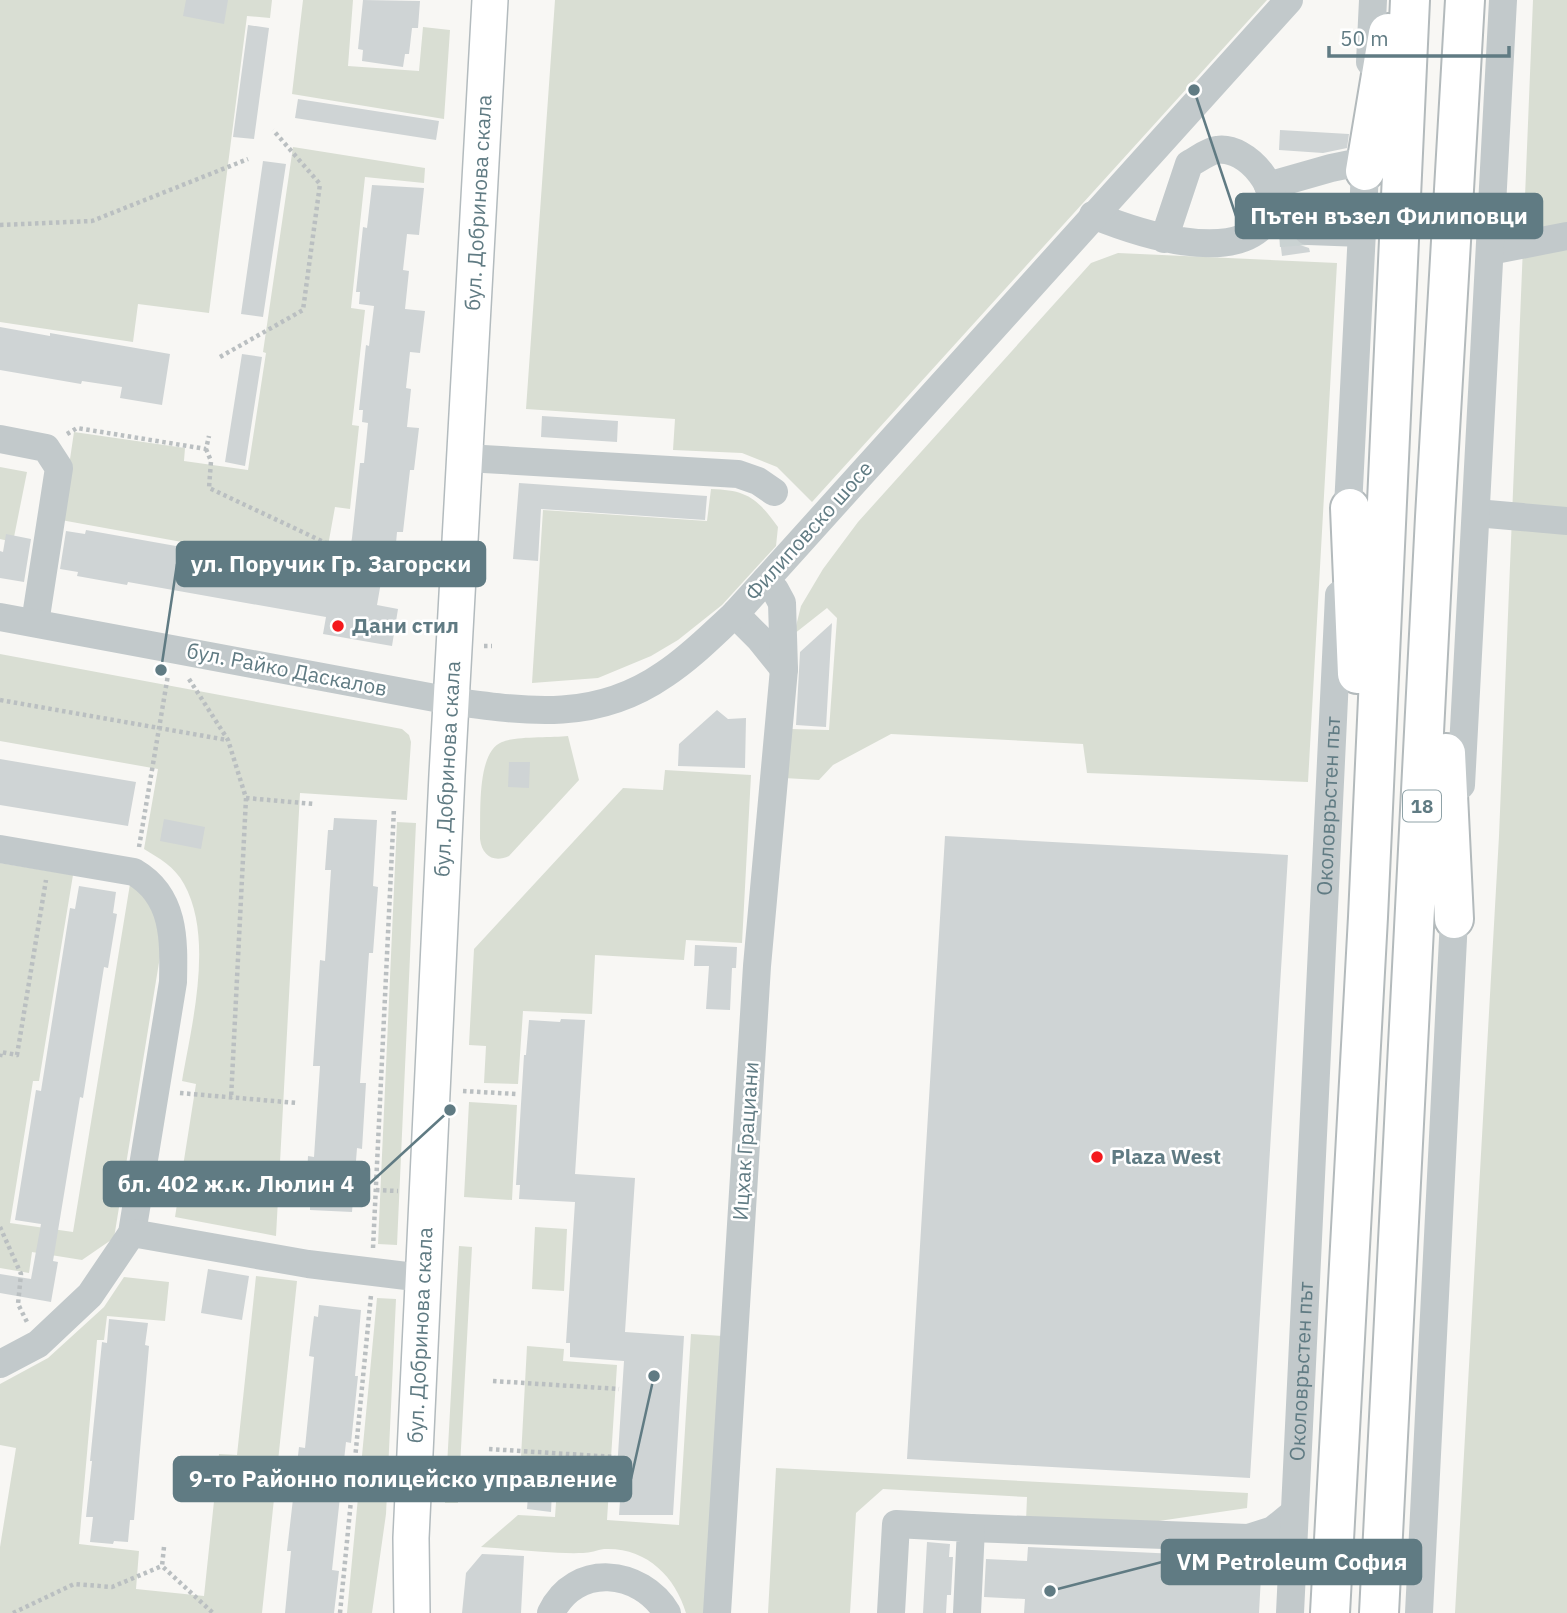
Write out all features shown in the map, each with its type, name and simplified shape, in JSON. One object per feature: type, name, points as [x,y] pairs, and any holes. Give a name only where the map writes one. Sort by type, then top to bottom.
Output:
[{"type":"highway","points":[[1365,166],[1394,0]]},
{"type":"highway","name":"Околовръстен път","points":[[1329,1613],[1368,917],[1410,0]]},
{"type":"highway","name":"18","points":[[1379,1613],[1435,517],[1465,0]]},
{"type":"highway","points":[[1350,508],[1368,917]]},
{"type":"highway","points":[[1435,517],[1454,919]]},
{"type":"main road","name":"бул. Добринова скала","points":[[412,1613],[411,1538],[423,1278],[451,701],[490,0]]},
{"type":"main road","name":"бул. Добринова скала","points":[[400,1613],[411,1538]]},
{"type":"street","name":"Околовръстен път","points":[[1290,1613],[1337,607],[1350,508],[1373,0]]},
{"type":"street","points":[[1419,1613],[1503,0]]},
{"type":"street","name":"Филиповско шосе","points":[[451,701],[506,709],[571,710],[610,703],[664,675],[688,657],[735,614],[1284,5]]},
{"type":"street","points":[[1093,215],[1164,239],[1217,244],[1267,232],[1272,199],[1266,180],[1241,153],[1217,149],[1189,164],[1164,239]]},
{"type":"street","points":[[1268,186],[1365,166]]},
{"type":"street","points":[[1308,231],[1362,233]]},
{"type":"street","points":[[1490,251],[1567,236]]},
{"type":"street","points":[[0,439],[46,448],[59,468],[35,623]]},
{"type":"street","points":[[466,458],[738,474],[758,481],[775,492]]},
{"type":"street","points":[[1476,513],[1567,521]]},
{"type":"street","name":"Ицхак Грациани","points":[[717,1613],[757,966],[784,669],[782,603],[775,590],[765,581]]},
{"type":"street","points":[[735,614],[760,638],[784,669]]},
{"type":"street","name":"бул. Райко Даскалов","points":[[0,617],[451,701]]},
{"type":"street","points":[[0,849],[134,872],[150,882],[162,896],[168,913],[172,936],[173,982],[132,1233],[90,1295],[38,1344],[0,1364]]},
{"type":"street","points":[[132,1233],[308,1264],[423,1278]]},
{"type":"street","points":[[891,1613],[896,1524],[1248,1538],[1273,1530],[1294,1513]]},
{"type":"street","points":[[967,1613],[971,1528]]},
{"type":"street","points":[[551,1613],[563,1596],[576,1587],[605,1577],[621,1578],[650,1591],[667,1613]]},
{"type":"path","points":[[220,357],[303,310],[320,184],[273,130]]},
{"type":"path","points":[[0,225],[92,220],[248,159]]},
{"type":"path","points":[[46,448],[77,428],[206,449]]},
{"type":"path","points":[[209,436],[206,449],[211,461],[209,488],[343,551]]},
{"type":"path","points":[[484,646],[492,646]]},
{"type":"path","points":[[134,872],[168,675]]},
{"type":"path","points":[[189,678],[228,740],[246,798],[231,1099]]},
{"type":"path","points":[[0,700],[228,740]]},
{"type":"path","points":[[246,798],[314,804]]},
{"type":"path","points":[[340,1613],[372,1272],[394,808]]},
{"type":"path","points":[[0,1057],[1,1052],[18,1055],[50,858]]},
{"type":"path","points":[[155,1090],[297,1103]]},
{"type":"path","points":[[463,1091],[516,1094]]},
{"type":"path","points":[[376,1190],[406,1191]]},
{"type":"path","points":[[0,1227],[21,1274],[18,1304],[38,1344]]},
{"type":"path","points":[[493,1381],[619,1389]]},
{"type":"path","points":[[489,1449],[615,1457]]},
{"type":"path","points":[[162,1566],[164,1546]]},
{"type":"path","points":[[13,1613],[74,1584],[112,1587],[162,1566]]},
{"type":"path","points":[[162,1566],[214,1613]]},
{"type":"shaded area","points":[[0,0],[272,0],[270,18],[247,16],[209,313],[138,304],[133,342],[0,322]]},
{"type":"shaded area","points":[[303,0],[353,0],[348,66],[419,71],[423,27],[450,30],[444,119],[292,94]]},
{"type":"shaded area","points":[[555,0],[1267,0],[812,502],[777,467],[742,453],[673,450],[675,419],[526,409]]},
{"type":"shaded area","points":[[1533,0],[1567,0],[1567,1613],[1455,1613],[1499,836]]},
{"type":"shaded area","points":[[293,147],[425,168],[424,183],[365,177],[351,308],[365,310],[352,425],[359,426],[350,509],[335,507],[324,568],[61,520],[74,432],[185,448],[184,461],[248,470]]},
{"type":"shaded area","points":[[1118,253],[1337,263],[1308,782],[1087,773],[1083,744],[891,734],[833,765],[819,780],[784,778],[790,729],[829,730],[837,618],[827,608],[794,634],[801,606],[823,569],[858,522],[1091,263]]},
{"type":"shaded area","points":[[0,467],[27,472],[13,542],[0,539]]},
{"type":"shaded area","points":[[711,489],[734,491],[750,498],[764,509],[778,527],[776,546],[722,605],[678,640],[651,656],[598,678],[532,683],[543,510],[707,521]]},
{"type":"shaded area","points":[[0,654],[402,729],[409,735],[411,742],[407,800],[300,793],[276,1236],[175,1217],[196,1084],[182,1081],[195,1007],[199,955],[198,929],[184,884],[171,868],[144,849],[158,769],[0,741]]},
{"type":"shaded area","points":[[568,736],[579,780],[509,856],[498,859],[486,854],[480,839],[482,785],[488,758],[494,748],[502,742],[515,739]]},
{"type":"shaded area","points":[[665,770],[751,775],[742,943],[686,940],[684,960],[595,955],[592,1014],[523,1011],[518,1084],[484,1083],[486,1046],[469,1045],[474,949],[623,788],[663,790]]},
{"type":"shaded area","points":[[397,822],[416,823],[397,1245],[378,1244]]},
{"type":"shaded area","points":[[0,863],[73,875],[39,1081],[33,1081],[10,1223],[73,1232],[130,884],[145,891],[164,932],[114,1238],[82,1260],[32,1252],[29,1273],[0,1268]]},
{"type":"shaded area","points":[[469,1102],[517,1105],[512,1200],[464,1197]]},
{"type":"shaded area","points":[[535,1227],[567,1229],[564,1291],[532,1289]]},
{"type":"shaded area","points":[[459,1246],[472,1247],[458,1503],[445,1503]]},
{"type":"shaded area","points":[[256,1276],[297,1281],[262,1613],[0,1613],[0,1547],[16,1448],[0,1445],[0,1384],[48,1358],[104,1307],[124,1277],[169,1282],[165,1321],[107,1316],[104,1340],[97,1340],[79,1544],[139,1551],[136,1589],[204,1596],[219,1454],[237,1455]]},
{"type":"shaded area","points":[[377,1298],[396,1299],[386,1514],[372,1613],[347,1613]]},
{"type":"shaded area","points":[[691,1334],[723,1336],[707,1613],[686,1613],[666,1576],[657,1566],[633,1553],[604,1549],[571,1553],[481,1547],[518,1515],[555,1517],[559,1460],[521,1457],[527,1346],[564,1349],[563,1361],[617,1365],[607,1520],[679,1525]]},
{"type":"shaded area","points":[[776,1468],[1248,1493],[1247,1508],[1125,1526],[1026,1521],[1027,1497],[883,1489],[856,1513],[850,1613],[768,1613]]},
{"type":"building","points":[[186,0],[228,0],[224,24],[183,16]]},
{"type":"building","points":[[363,0],[420,1],[418,28],[412,28],[409,54],[405,54],[403,67],[362,61],[363,50],[358,49]]},
{"type":"building","points":[[248,25],[269,28],[254,139],[233,137]]},
{"type":"building","points":[[298,99],[439,121],[436,140],[295,118]]},
{"type":"building","points":[[1280,130],[1349,134],[1347,148],[1323,153],[1279,150]]},
{"type":"building","points":[[263,161],[286,164],[263,317],[241,314]]},
{"type":"building","points":[[372,185],[424,188],[419,235],[407,234],[403,270],[409,271],[405,309],[425,311],[420,353],[410,352],[406,388],[411,389],[407,427],[419,428],[414,470],[410,470],[403,532],[397,532],[396,543],[383,541],[376,581],[381,582],[377,605],[398,609],[392,646],[323,634],[326,617],[128,582],[127,585],[77,576],[78,572],[60,569],[66,531],[85,534],[86,530],[345,576],[368,423],[362,422],[363,410],[359,410],[366,345],[369,346],[374,306],[359,304],[360,292],[356,292],[363,227],[367,228]]},
{"type":"building","points":[[1305,208],[1306,215],[1294,222],[1291,231],[1294,239],[1309,248],[1310,252],[1282,256],[1279,232],[1288,210]]},
{"type":"building","points":[[0,327],[170,354],[162,405],[120,398],[122,387],[82,381],[81,384],[0,370]]},
{"type":"building","points":[[242,354],[262,357],[245,466],[225,462]]},
{"type":"building","points":[[542,416],[618,421],[617,442],[541,437]]},
{"type":"building","points":[[519,483],[707,496],[705,520],[541,509],[538,561],[513,559]]},
{"type":"building","points":[[6,534],[31,539],[24,582],[0,578],[0,551],[3,552]]},
{"type":"building","points":[[832,623],[826,727],[796,725],[800,652]]},
{"type":"building","points":[[717,710],[728,719],[746,718],[745,768],[678,766],[679,744]]},
{"type":"building","points":[[0,759],[136,782],[128,826],[0,805]]},
{"type":"building","points":[[509,762],[530,762],[529,788],[508,787]]},
{"type":"building","points":[[334,818],[377,820],[373,886],[378,887],[373,953],[369,953],[360,1083],[366,1083],[362,1149],[357,1148],[352,1212],[310,1210],[310,1196],[306,1195],[308,1156],[314,1157],[320,1066],[313,1066],[320,960],[325,961],[331,870],[325,870],[328,830],[333,830]]},
{"type":"building","points":[[164,819],[205,827],[201,849],[160,841]]},
{"type":"building","name":"Plaza West","points":[[945,836],[1288,855],[1250,1478],[907,1459]]},
{"type":"building","points":[[79,886],[116,892],[113,913],[117,914],[108,968],[104,967],[83,1098],[80,1097],[53,1261],[58,1262],[51,1302],[0,1293],[0,1274],[31,1279],[41,1224],[15,1220],[36,1090],[41,1091],[70,908],[75,909]]},
{"type":"building","points":[[695,945],[737,947],[736,968],[732,968],[730,1010],[706,1009],[709,966],[694,966]]},
{"type":"building","points":[[561,1019],[585,1020],[575,1174],[635,1178],[625,1332],[684,1336],[673,1515],[619,1515],[620,1501],[615,1501],[624,1361],[570,1357],[570,1343],[566,1343],[575,1202],[519,1199],[520,1185],[516,1185],[524,1055],[529,1020],[560,1022]]},
{"type":"building","points":[[208,1269],[249,1276],[242,1320],[201,1313]]},
{"type":"building","points":[[319,1305],[361,1310],[351,1443],[346,1442],[332,1570],[339,1571],[334,1613],[285,1613],[291,1551],[287,1551],[299,1447],[305,1448],[314,1357],[309,1356],[314,1316],[318,1317]]},
{"type":"building","points":[[109,1319],[148,1323],[145,1345],[149,1346],[134,1520],[130,1520],[128,1542],[114,1541],[113,1544],[90,1542],[93,1517],[86,1517],[102,1342],[107,1343]]},
{"type":"building","points":[[530,1468],[553,1469],[551,1512],[527,1509]]},
{"type":"building","points":[[927,1542],[950,1544],[949,1557],[953,1557],[951,1595],[947,1595],[946,1613],[923,1613]]},
{"type":"building","points":[[1028,1547],[1262,1558],[1259,1613],[1024,1613],[1025,1599],[984,1597],[986,1559],[1027,1561]]},
{"type":"building","points":[[482,1554],[524,1556],[521,1613],[462,1613],[466,1573]]},
{"type":"tunnel","points":[[1279,233],[1308,231]]},
{"type":"place","name":"Пътен възел Филиповци","points":[[1194,90]]},
{"type":"place","name":"Дани стил","points":[[338,626]]},
{"type":"place","name":"ул. Поручик Гр. Загорски","points":[[161,670]]},
{"type":"place","name":"бл. 402 ж.к. Люлин 4","points":[[450,1110]]},
{"type":"place","name":"Plaza West","points":[[1097,1157]]},
{"type":"place","name":"9-то Районно полицейско управление","points":[[654,1376]]},
{"type":"place","name":"VM Petroleum София","points":[[1050,1591]]}]
